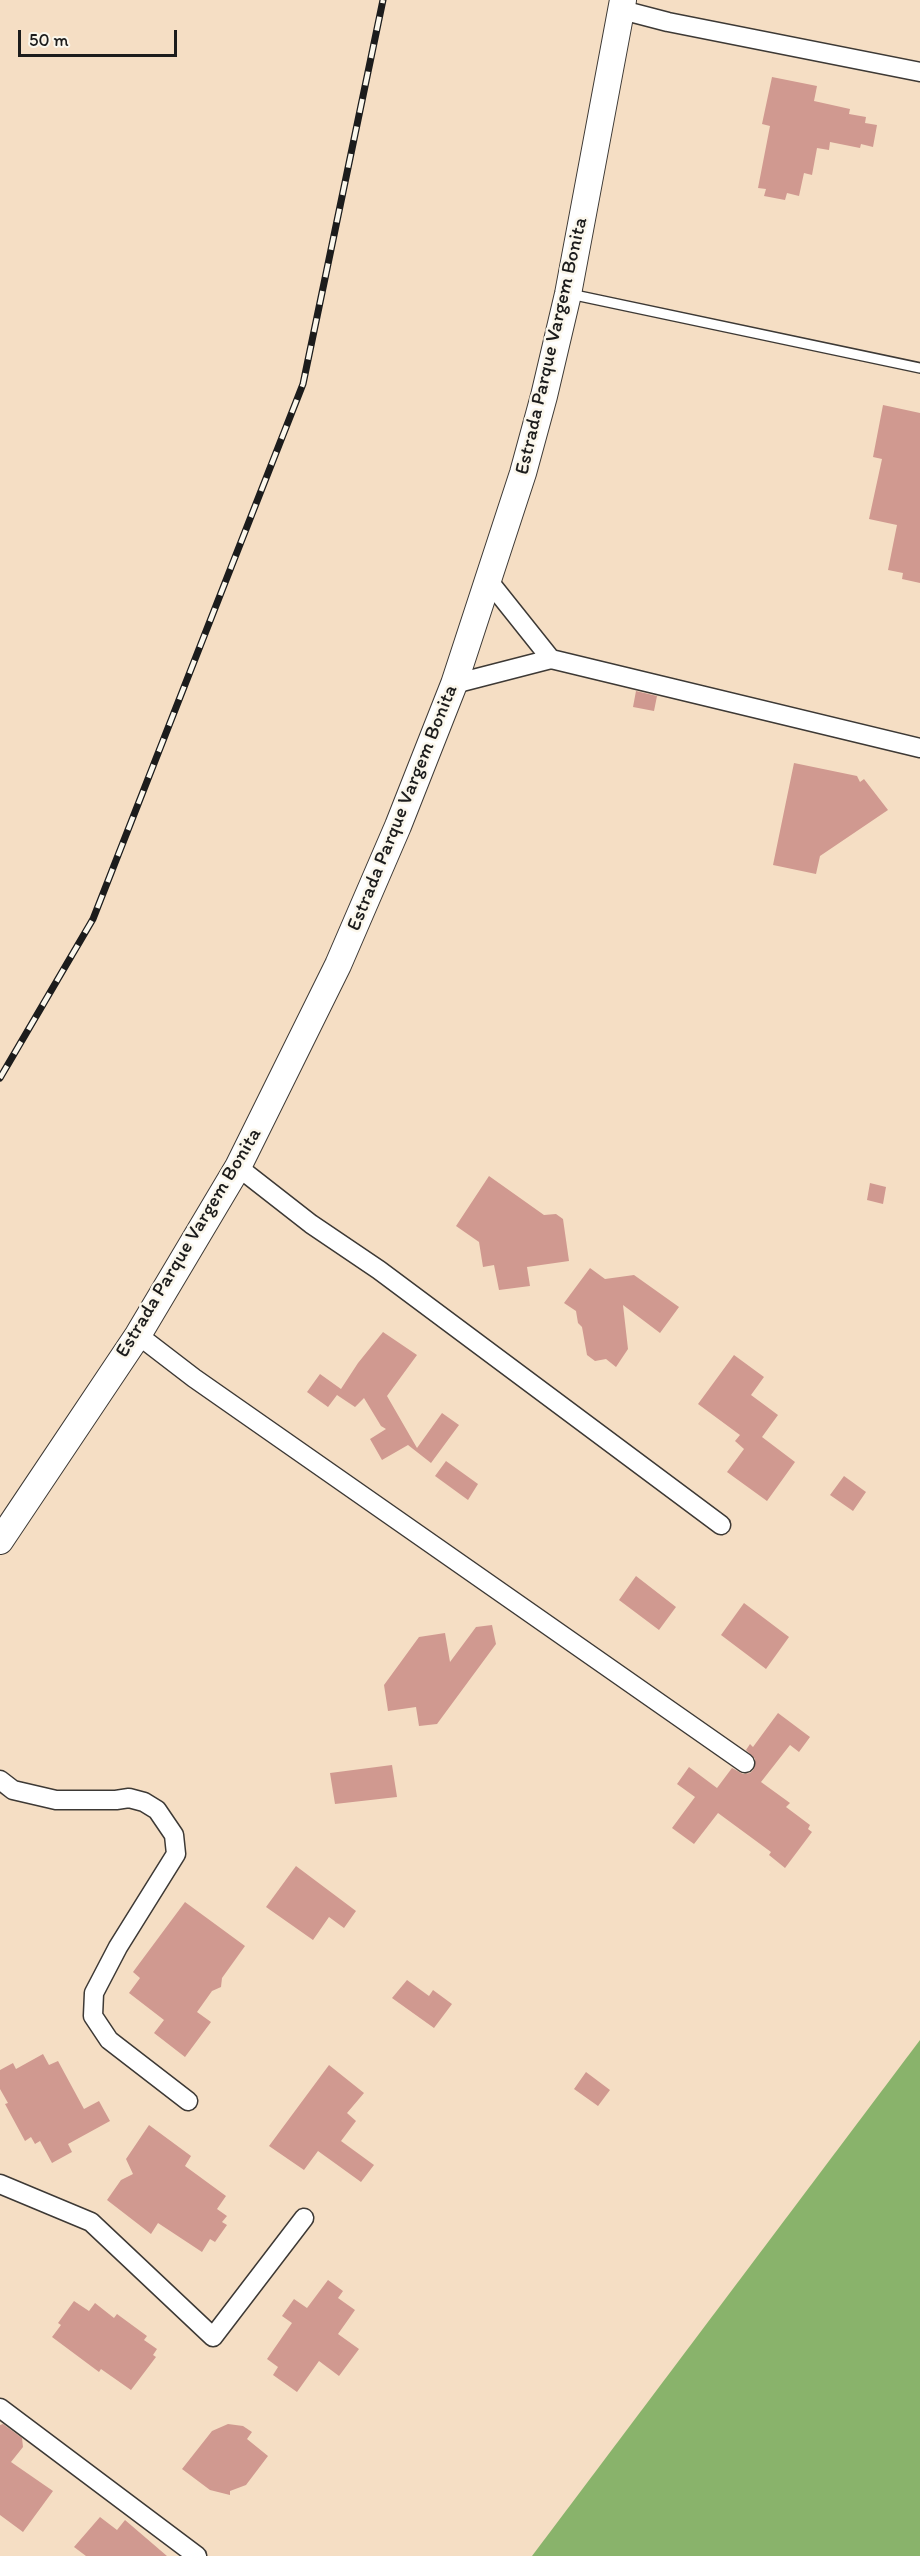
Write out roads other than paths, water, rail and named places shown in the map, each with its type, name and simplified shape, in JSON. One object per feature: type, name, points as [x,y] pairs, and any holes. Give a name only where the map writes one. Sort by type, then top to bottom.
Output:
[{"type":"main road","name":"Estrada Parque Vargem Bonita","points":[[0,1541],[138,1335],[238,1167],[338,965],[398,826],[454,684],[523,473],[568,294],[622,5]]},
{"type":"street","points":[[622,5],[669,22],[920,72]]},
{"type":"street","points":[[488,580],[551,659]]},
{"type":"street","points":[[454,684],[551,659],[920,748]]},
{"type":"street","points":[[238,1167],[311,1224],[379,1270],[721,1525]]},
{"type":"street","points":[[138,1335],[194,1378],[745,1763]]},
{"type":"street","points":[[0,1780],[13,1791],[56,1800],[116,1800],[129,1797],[157,1810],[174,1835],[176,1854],[118,1947],[94,1992],[93,2016],[109,2040],[188,2101]]},
{"type":"street","points":[[0,2184],[91,2222],[213,2337],[304,2218]]},
{"type":"street","points":[[0,2408],[196,2556]]},
{"type":"lane","points":[[568,294],[920,368]]},
{"type":"railway","points":[[0,1078],[93,919],[303,384],[383,0]]}]
